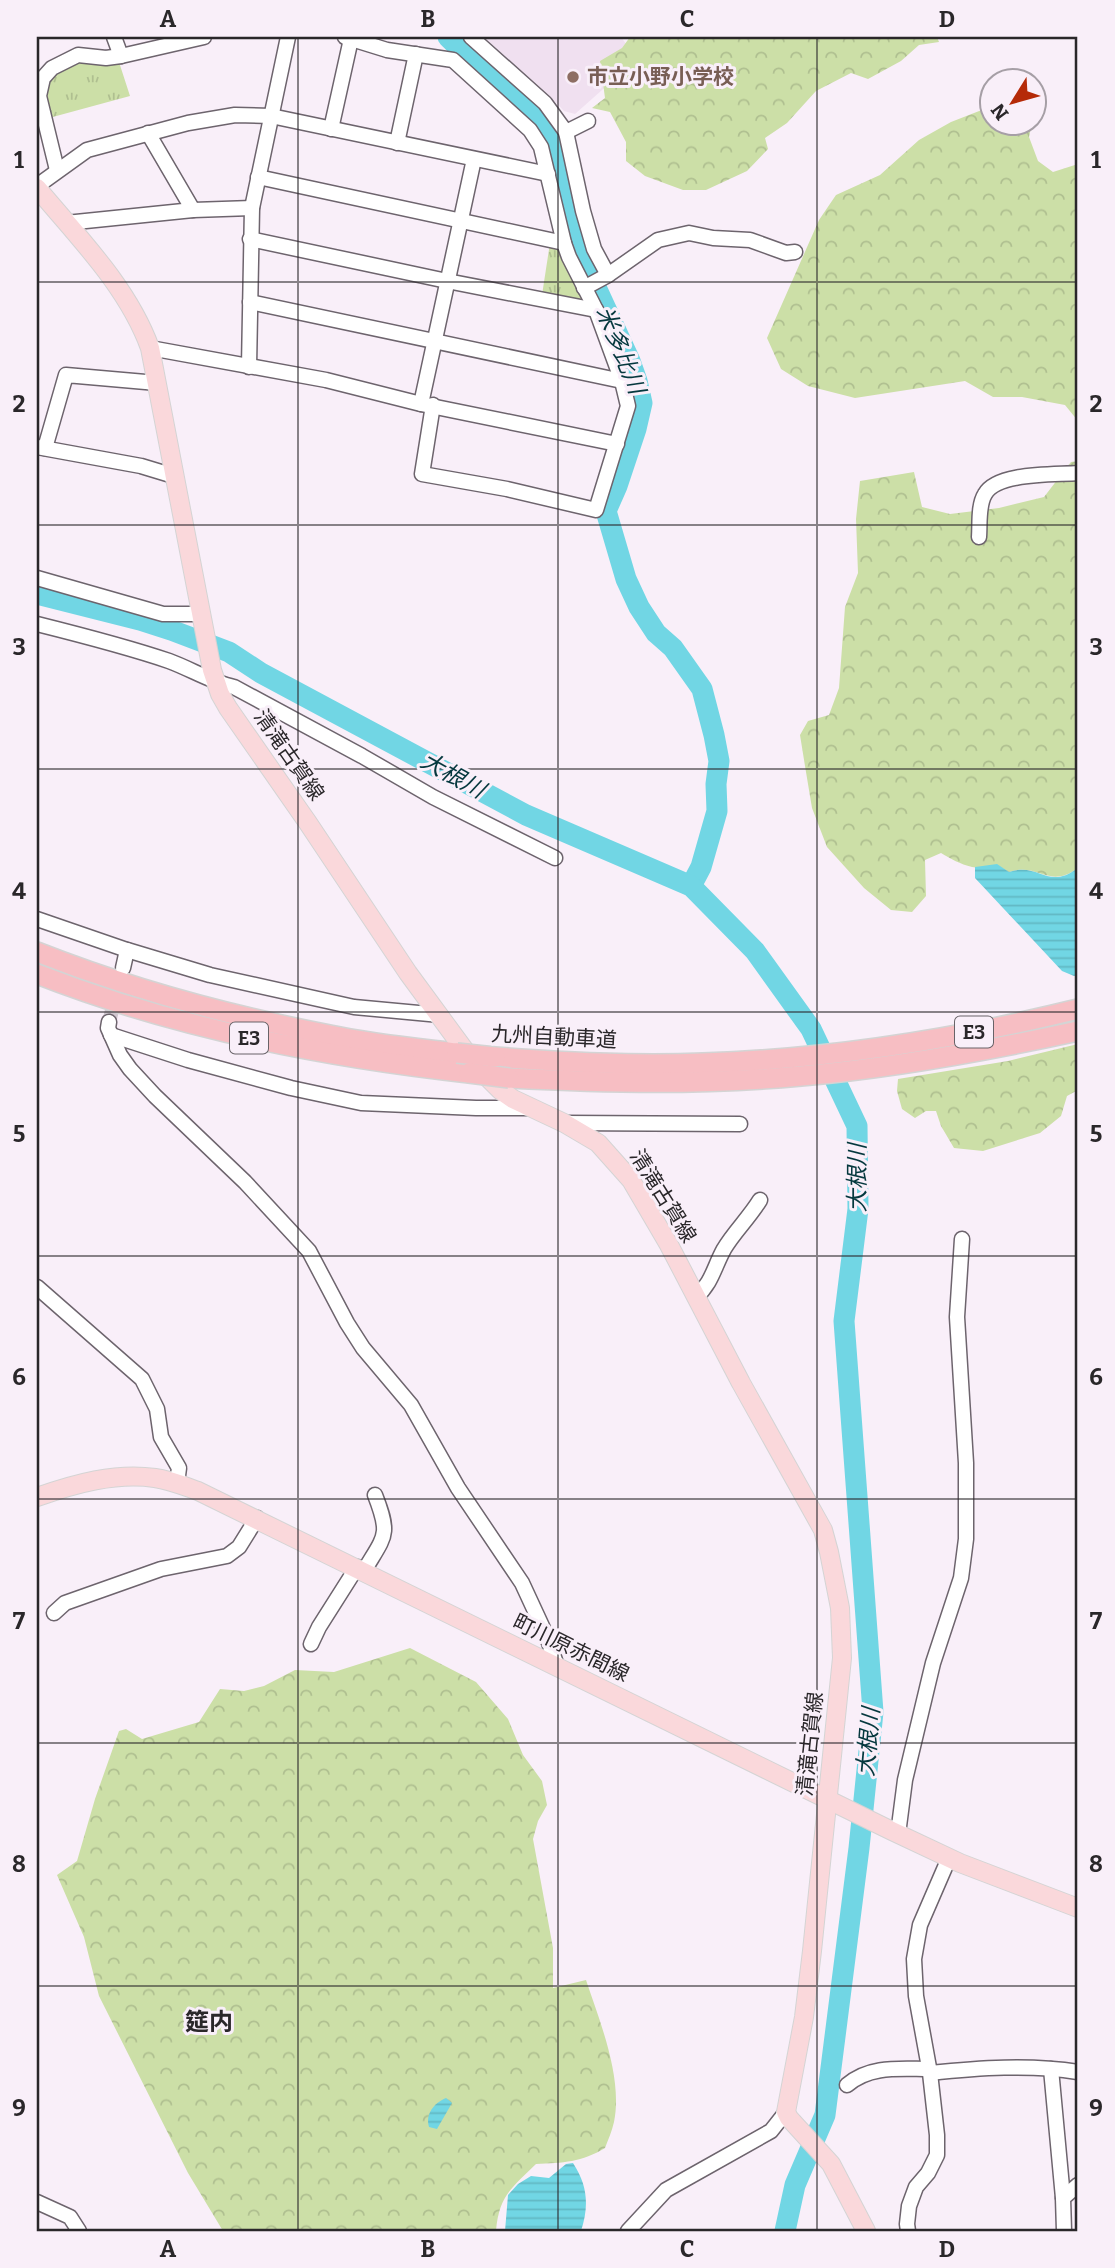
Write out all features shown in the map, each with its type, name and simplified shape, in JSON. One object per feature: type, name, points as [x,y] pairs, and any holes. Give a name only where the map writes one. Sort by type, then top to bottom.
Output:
[{"type":"highway","name":"九州自動車道","points":[[37,952],[150,991],[253,1019],[331,1036],[495,1057],[617,1064],[789,1058],[868,1049],[932,1040],[1078,1009]]},
{"type":"highway","name":"九州自動車道","points":[[37,974],[157,1014],[246,1038],[395,1065],[509,1078],[616,1083],[712,1082],[800,1077],[940,1059],[1078,1031]]},
{"type":"main road","name":"清滝古賀線","points":[[37,187],[117,287],[139,321],[150,348],[214,677],[228,708],[308,822],[408,973],[477,1067],[500,1090],[598,1143],[631,1180],[823,1530],[840,1608],[842,1658],[833,1802],[804,2017],[787,2115]]},
{"type":"main road","name":"町川原赤間線","points":[[37,1497],[111,1478],[155,1478],[177,1483],[215,1498],[895,1833],[1016,1886],[1078,1908]]},
{"type":"main road","points":[[787,2115],[827,2159],[866,2231]]},
{"type":"street","points":[[114,37],[121,56]]},
{"type":"street","points":[[249,367],[252,208],[288,37]]},
{"type":"street","points":[[471,37],[545,103],[566,132],[594,249],[608,275]]},
{"type":"street","points":[[57,170],[39,96],[43,78],[52,68],[78,55],[106,58],[121,56],[195,38]]},
{"type":"street","points":[[331,129],[348,38],[387,50],[453,60],[530,130],[541,147],[564,243],[596,310],[622,381],[628,406],[596,510],[507,489],[422,474],[434,342],[474,159]]},
{"type":"street","points":[[397,143],[416,54]]},
{"type":"street","points":[[37,187],[87,150],[188,123],[235,115],[271,116],[548,174]]},
{"type":"street","points":[[566,132],[588,121]]},
{"type":"street","points":[[148,133],[193,210]]},
{"type":"street","points":[[258,177],[564,243]]},
{"type":"street","points":[[66,223],[193,210],[252,208]]},
{"type":"street","points":[[584,288],[608,275],[658,240],[690,233],[713,238],[750,240],[786,253],[795,252]]},
{"type":"street","points":[[250,239],[596,310]]},
{"type":"street","points":[[250,302],[622,381]]},
{"type":"street","points":[[150,348],[326,380],[617,444]]},
{"type":"street","points":[[157,383],[66,375],[41,448],[141,466],[174,476]]},
{"type":"street","points":[[979,537],[982,501],[986,491],[1000,481],[1078,473]]},
{"type":"street","points":[[37,578],[163,614],[202,614]]},
{"type":"street","points":[[37,624],[134,649],[214,677],[433,797],[555,858]]},
{"type":"street","points":[[37,919],[211,975],[354,1007],[440,1015]]},
{"type":"street","points":[[123,968],[127,950]]},
{"type":"street","points":[[529,1108],[362,1103],[187,1060],[110,1028],[120,1055],[155,1096],[245,1182],[309,1251],[357,1338],[411,1405],[458,1488],[522,1583],[557,1666]]},
{"type":"street","points":[[564,1123],[740,1125]]},
{"type":"street","points":[[696,1297],[710,1282],[722,1252],[760,1200]]},
{"type":"street","points":[[895,1833],[933,1663],[961,1578],[966,1539],[966,1463],[957,1317],[962,1239]]},
{"type":"street","points":[[37,1287],[142,1379],[157,1409],[161,1437],[179,1468],[177,1483]]},
{"type":"street","points":[[311,1644],[319,1627],[385,1536],[385,1527],[375,1495]]},
{"type":"street","points":[[54,1613],[65,1603],[161,1569],[227,1556],[239,1547],[257,1518]]},
{"type":"street","points":[[908,2231],[909,2206],[916,2187],[928,2173],[937,2155],[937,2135],[916,1996],[914,1959],[920,1924],[949,1858]]},
{"type":"street","points":[[847,2085],[856,2077],[875,2070],[974,2068],[1078,2072]]},
{"type":"street","points":[[1051,2069],[1064,2231]]},
{"type":"street","points":[[628,2231],[666,2190],[772,2131],[787,2115]]},
{"type":"street","points":[[1063,2198],[1078,2185]]},
{"type":"street","points":[[37,2202],[70,2217],[79,2231]]},
{"type":"shaded area","name":"市立小野小学校","points":[[484,37],[621,37],[637,59],[575,114],[564,111]]},
{"type":"green space","points":[[630,37],[937,37],[939,42],[919,45],[901,61],[868,79],[851,73],[816,91],[787,123],[765,138],[768,149],[747,171],[706,190],[683,190],[645,176],[626,161],[626,142],[610,112],[592,108],[605,98],[600,61],[622,48]]},
{"type":"green space","points":[[81,58],[119,62],[130,96],[49,118],[45,94],[48,80]]},
{"type":"green space","points":[[978,111],[978,136],[1029,136],[1038,161],[1053,172],[1078,164],[1078,421],[1065,405],[1022,397],[993,397],[965,381],[855,398],[808,386],[781,369],[767,338],[819,220],[836,195],[880,175],[919,140],[951,122]]},
{"type":"green space","points":[[550,243],[560,245],[588,303],[542,295]]},
{"type":"green space","points":[[1078,461],[1078,868],[1059,876],[1028,870],[1009,872],[994,866],[968,866],[941,853],[925,860],[926,896],[912,912],[891,910],[864,888],[827,847],[812,808],[800,735],[808,721],[829,715],[839,688],[845,607],[858,573],[856,519],[860,481],[914,472],[922,507],[950,514],[999,508],[1044,497],[1071,462]]},
{"type":"green space","points":[[1078,1044],[1078,1090],[1067,1096],[1061,1116],[1040,1133],[983,1151],[954,1148],[936,1111],[926,1111],[915,1118],[902,1109],[897,1091],[898,1079],[1008,1061]]},
{"type":"green space","points":[[410,1648],[476,1682],[508,1719],[523,1755],[542,1781],[547,1805],[538,1821],[533,1839],[553,1948],[553,1988],[586,1980],[613,2069],[616,2105],[612,2129],[605,2148],[597,2153],[572,2161],[536,2164],[508,2193],[500,2209],[496,2231],[223,2231],[188,2173],[99,1996],[84,1937],[57,1875],[77,1861],[119,1731],[126,1729],[142,1739],[199,1722],[220,1689],[244,1691],[264,1686],[295,1670],[334,1672]]},
{"type":"water","points":[[997,864],[1009,872],[1028,870],[1051,877],[1067,874],[1078,868],[1078,975],[1062,971],[975,878],[975,867]]},
{"type":"water","points":[[446,2098],[452,2103],[437,2129],[429,2127],[428,2118],[432,2110]]},
{"type":"water","points":[[573,2163],[582,2180],[586,2196],[581,2231],[505,2231],[508,2195],[518,2184],[531,2176],[549,2178],[566,2164]]},
{"type":"waterway","name":"米多比川","points":[[448,37],[497,85],[534,113],[548,135],[560,164],[565,197],[582,257],[637,381],[642,403],[636,429],[606,511],[626,579],[639,607],[656,633],[673,648],[702,689],[714,735],[719,761],[717,811],[701,867],[691,886]]},
{"type":"waterway","name":"大根川","points":[[37,594],[140,620],[229,652],[261,673],[526,815],[691,886],[755,951],[811,1029],[857,1126],[858,1209],[844,1321],[873,1712],[859,1848],[825,2115],[795,2185],[785,2231]]},
{"type":"tunnel","points":[[109,1022],[122,972]]},
{"type":"place","name":"市立小野小学校","points":[[573,77]]},
{"type":"district","name":"筵内","points":[[209,2022]]}]
